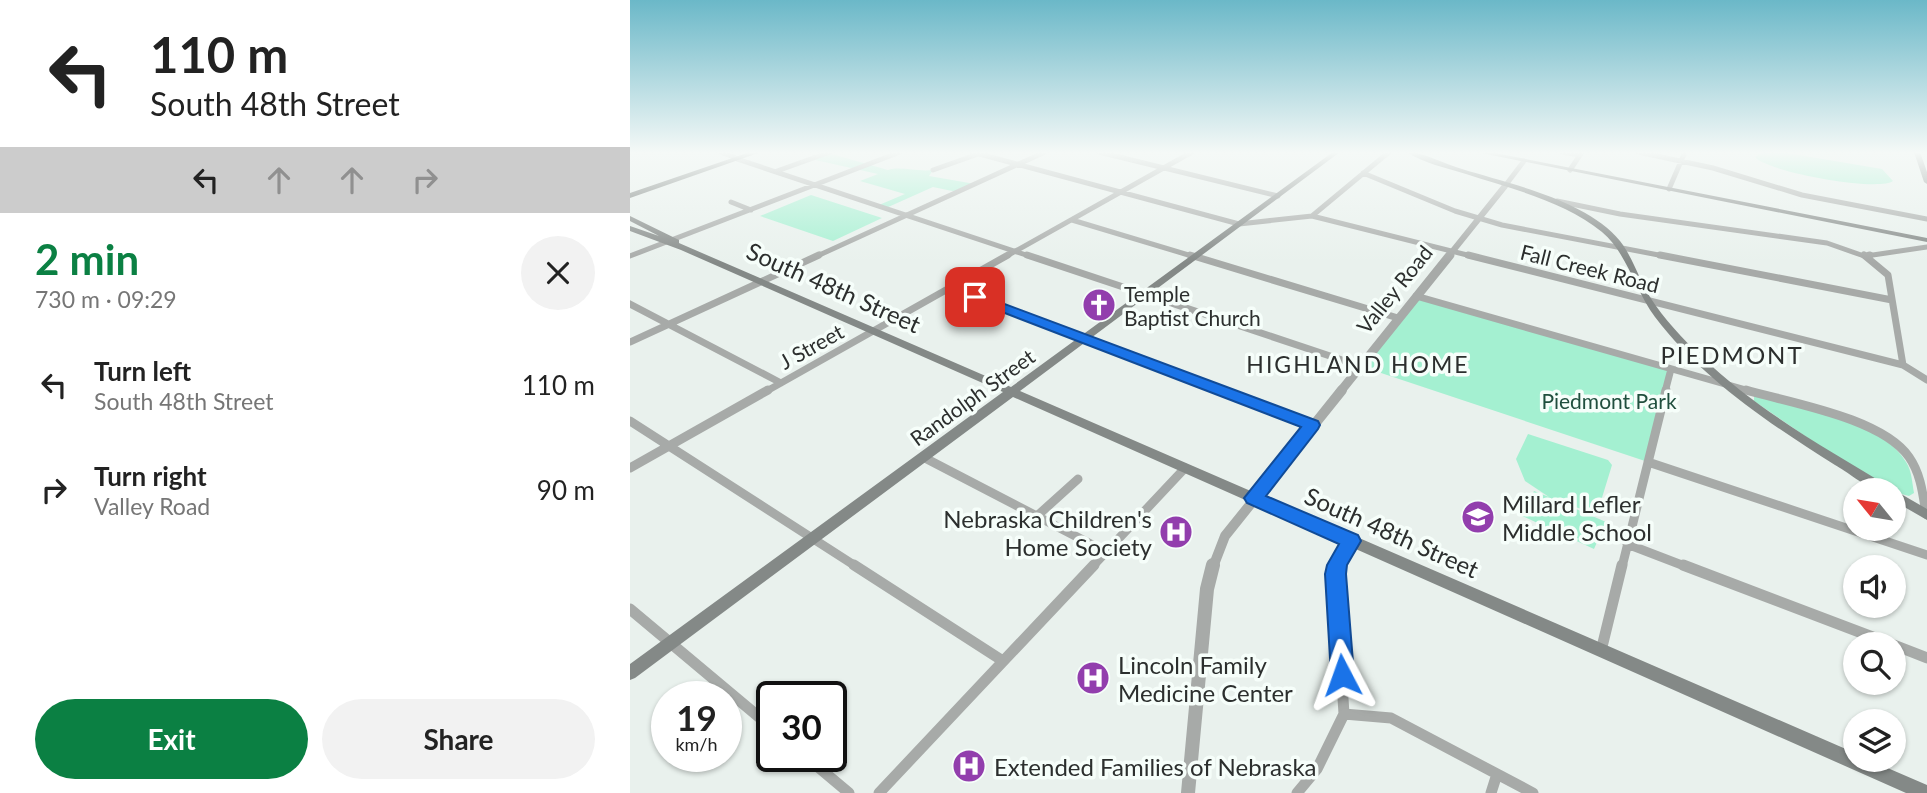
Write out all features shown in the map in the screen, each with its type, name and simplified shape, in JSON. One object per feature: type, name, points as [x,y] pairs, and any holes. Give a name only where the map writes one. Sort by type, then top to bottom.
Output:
[{"type":"main road","name":"Randolph Street","points":[[630,673],[1287,189]]},
{"type":"main road","points":[[1515,189],[1582,215],[1605,230],[1624,249],[1648,300],[1675,336],[1726,384],[1786,428],[1867,478]]},
{"type":"main road","points":[[1669,189],[1927,240]]},
{"type":"main road","name":"South 48th Street","points":[[630,218],[668,241]]},
{"type":"main road","name":"South 48th Street","points":[[630,228],[668,241],[1926,793]]},
{"type":"main road","points":[[1906,502],[1926,515]]},
{"type":"street","points":[[630,256],[803,189]]},
{"type":"street","points":[[831,189],[1360,366]]},
{"type":"street","points":[[630,342],[964,189]]},
{"type":"street","points":[[1110,189],[1240,224]]},
{"type":"street","name":"J Street","points":[[630,468],[1126,189]]},
{"type":"street","points":[[1249,189],[1278,196]]},
{"type":"street","points":[[1312,216],[1344,189]]},
{"type":"street","points":[[1403,189],[1478,219],[1892,300]]},
{"type":"street","name":"Valley Road","points":[[1188,793],[1209,579],[1225,536],[1503,189]]},
{"type":"street","points":[[1778,189],[1927,219]]},
{"type":"street","points":[[1540,197],[1592,209],[1819,241],[1866,256],[1885,271],[1903,365]]},
{"type":"street","points":[[731,202],[751,210]]},
{"type":"street","points":[[1582,215],[1584,211],[1592,209]]},
{"type":"street","name":"Fall Creek Road","points":[[1240,224],[1312,216],[1903,365],[1927,380]]},
{"type":"street","points":[[1072,220],[1398,318]]},
{"type":"street","points":[[1866,256],[1927,247]]},
{"type":"street","points":[[950,288],[1312,425]]},
{"type":"street","points":[[1416,296],[1847,418],[1885,436],[1908,454],[1918,468],[1926,515]]},
{"type":"street","points":[[630,304],[781,383]]},
{"type":"street","points":[[1601,651],[1671,369]]},
{"type":"street","points":[[630,421],[1003,662]]},
{"type":"street","points":[[923,457],[1106,552]]},
{"type":"street","points":[[1648,462],[1927,555]]},
{"type":"street","points":[[879,793],[1185,468]]},
{"type":"street","points":[[1037,516],[1078,479]]},
{"type":"street","points":[[1297,793],[1317,769],[1344,714],[1335,574],[1337,565],[1351,541]]},
{"type":"street","points":[[1627,544],[1858,632]]},
{"type":"street","points":[[630,609],[756,715]]},
{"type":"street","points":[[1906,650],[1927,658]]},
{"type":"street","points":[[1344,714],[1391,718],[1533,793]]},
{"type":"street","points":[[824,772],[849,793]]},
{"type":"street","points":[[1491,793],[1497,774]]},
{"type":"green space","points":[[888,189],[929,189],[886,208],[879,205],[905,194]]},
{"type":"green space","points":[[943,189],[964,189],[957,192]]},
{"type":"green space","points":[[811,195],[882,218],[833,241],[760,216]]},
{"type":"green space","name":"Piedmont Park","points":[[1416,296],[1671,369],[1648,462],[1360,366]]},
{"type":"green space","points":[[1754,396],[1837,417],[1878,435],[1894,447],[1906,462],[1914,493],[1906,495],[1906,478],[1873,478],[1824,449],[1754,401]]},
{"type":"green space","points":[[1528,434],[1608,460],[1612,465],[1597,514],[1560,502],[1606,522],[1594,549],[1520,515],[1534,491],[1549,497],[1525,481],[1516,459]]},
{"type":"place","name":"Temple Baptist Church","points":[[1099,305]]},
{"type":"place","name":"Millard Lefler Middle School","points":[[1478,517]]},
{"type":"place","name":"Nebraska Children's Home Society","points":[[1176,532]]},
{"type":"place","name":"Lincoln Family Medicine Center","points":[[1093,678]]},
{"type":"place","name":"Extended Families of Nebraska","points":[[969,766]]},
{"type":"district","name":"PIEDMONT","points":[[1732,354]]},
{"type":"district","name":"HIGHLAND HOME","points":[[1358,364]]},
{"type":"route","points":[[975,297],[1312,425],[1253,498],[1351,541],[1341,556],[1335,574],[1342,675]]}]
